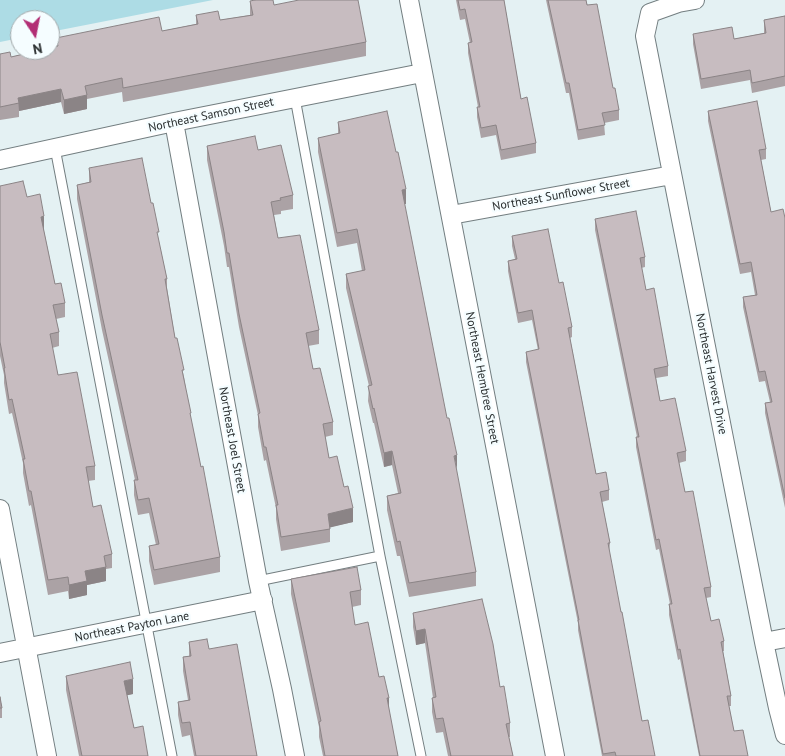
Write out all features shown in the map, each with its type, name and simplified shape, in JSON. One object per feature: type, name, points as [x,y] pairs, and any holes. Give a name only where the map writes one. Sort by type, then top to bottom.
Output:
[{"type":"street","name":"Northeast Hembree Street","points":[[409,0],[555,756]]},
{"type":"street","name":"Northeast Harvest Drive","points":[[695,0],[678,3],[650,13],[646,36],[764,642],[785,735]]},
{"type":"street","name":"Northeast Samson Street","points":[[0,160],[174,122],[422,73]]},
{"type":"street","name":"Northeast Joel Street","points":[[174,122],[258,581],[295,756]]},
{"type":"street","name":"Northeast Sunflower Street","points":[[451,215],[672,175]]},
{"type":"street","points":[[0,510],[47,756]]},
{"type":"street","name":"Northeast Payton Lane","points":[[0,653],[263,600]]},
{"type":"street","points":[[764,642],[785,638]]},
{"type":"lane","points":[[295,98],[380,556],[421,756]]},
{"type":"lane","points":[[55,148],[172,756]]},
{"type":"lane","points":[[258,581],[380,556]]},
{"type":"shaded area","points":[[0,0],[213,0],[60,30],[60,10],[10,10],[10,40],[0,42]]},
{"type":"building","points":[[273,0],[274,5],[299,0],[358,0],[366,42],[123,88],[122,78],[85,86],[87,95],[64,100],[61,89],[18,98],[19,103],[0,107],[0,54],[10,52],[10,60],[60,60],[60,37],[159,17],[162,31],[198,24],[196,15],[218,11],[220,20],[253,15],[250,1]]},
{"type":"building","points":[[458,0],[504,0],[521,99],[527,97],[536,143],[501,150],[496,125],[481,128],[477,107],[480,107],[468,43],[472,42],[465,9],[460,10]]},
{"type":"building","points":[[548,0],[586,0],[587,5],[597,4],[619,110],[602,113],[605,125],[578,130],[569,83],[566,83]]},
{"type":"building","points":[[785,16],[785,76],[752,83],[750,70],[701,79],[693,34],[732,27],[734,39],[766,33],[764,20]]},
{"type":"building","points":[[757,101],[766,149],[759,150],[771,212],[783,209],[785,218],[785,498],[765,403],[772,402],[765,371],[759,372],[743,297],[757,295],[751,262],[740,264],[708,111]]},
{"type":"building","points":[[387,111],[406,189],[402,190],[447,418],[449,418],[457,455],[454,456],[476,572],[409,583],[400,541],[397,542],[387,496],[401,493],[392,451],[384,453],[368,386],[372,385],[346,274],[365,270],[357,229],[337,233],[318,138],[340,133],[338,122]]},
{"type":"building","points":[[255,136],[258,150],[281,145],[293,195],[271,202],[278,238],[300,235],[319,330],[306,333],[313,369],[320,368],[333,422],[323,424],[329,458],[337,456],[344,487],[348,486],[353,508],[328,514],[330,529],[281,537],[276,505],[278,505],[266,447],[264,447],[258,414],[260,413],[207,146]]},
{"type":"building","points":[[142,158],[159,232],[157,232],[167,279],[165,279],[175,338],[177,338],[184,370],[182,370],[190,413],[201,467],[203,466],[220,557],[154,570],[149,546],[159,544],[149,498],[138,500],[134,480],[138,480],[102,315],[77,185],[91,182],[89,168]]},
{"type":"building","points":[[23,181],[27,197],[40,194],[44,216],[41,217],[55,284],[61,283],[65,303],[53,305],[59,332],[50,334],[58,375],[77,372],[95,466],[86,467],[93,507],[101,505],[112,554],[104,556],[106,567],[85,571],[87,581],[69,585],[68,577],[48,580],[12,399],[9,400],[0,342],[0,186]]},
{"type":"building","points":[[636,211],[645,257],[640,258],[646,290],[654,288],[668,366],[654,369],[660,401],[675,398],[686,451],[677,453],[685,492],[693,491],[711,587],[704,588],[711,621],[719,619],[724,641],[721,642],[731,696],[727,696],[734,731],[743,730],[748,756],[700,756],[680,649],[678,650],[669,604],[672,604],[659,539],[656,540],[636,437],[639,437],[595,219]]},
{"type":"building","points":[[548,229],[559,283],[563,282],[572,327],[568,328],[596,474],[606,472],[609,490],[600,492],[610,543],[608,543],[642,721],[648,720],[655,756],[616,756],[615,752],[603,754],[579,620],[526,352],[539,349],[532,310],[518,313],[508,261],[517,259],[512,236]]},
{"type":"building","points":[[357,567],[361,590],[350,592],[355,625],[368,622],[379,677],[384,676],[389,698],[387,698],[398,756],[325,756],[319,722],[321,721],[291,579]]},
{"type":"building","points":[[482,599],[493,644],[500,687],[504,686],[510,723],[506,724],[513,756],[451,756],[443,718],[436,719],[432,698],[436,697],[425,629],[416,631],[413,613]]},
{"type":"building","points":[[207,639],[209,649],[237,644],[257,756],[196,756],[190,722],[182,723],[178,702],[190,700],[183,657],[191,656],[189,642]]},
{"type":"building","points":[[130,662],[133,679],[124,681],[134,728],[143,726],[148,756],[82,756],[66,676]]}]
